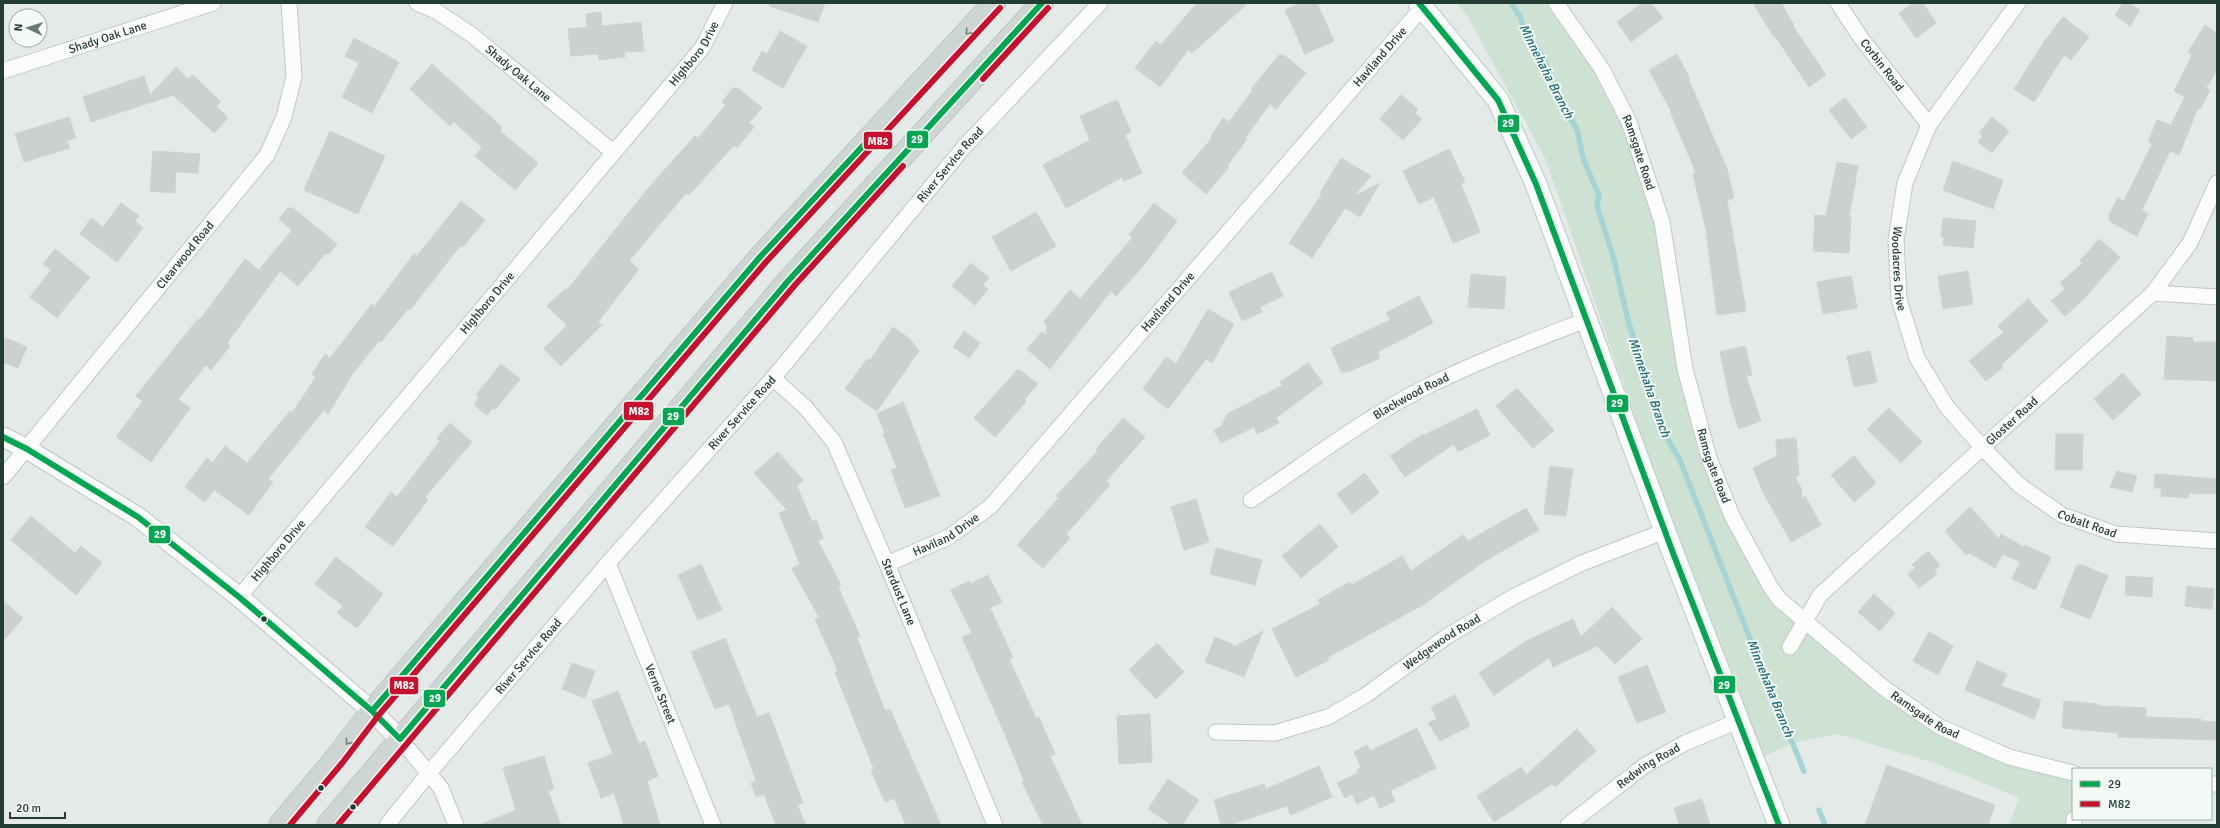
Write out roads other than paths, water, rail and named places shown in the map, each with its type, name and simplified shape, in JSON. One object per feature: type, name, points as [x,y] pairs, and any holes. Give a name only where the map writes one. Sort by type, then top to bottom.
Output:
[{"type":"main road","points":[[280,825],[337,757],[372,711],[755,263],[994,3]]},
{"type":"main road","points":[[328,825],[789,280],[1042,3]]},
{"type":"main road","points":[[1420,4],[1498,100],[1536,184],[1665,531],[1779,825]]},
{"type":"street","name":"Shady Oak Lane","points":[[3,71],[213,3]]},
{"type":"street","name":"Clearwood Road","points":[[3,477],[267,156],[284,117],[294,76],[289,3]]},
{"type":"street","name":"Shady Oak Lane","points":[[417,3],[436,11],[472,35],[613,152]]},
{"type":"street","name":"Highboro Drive","points":[[239,597],[702,48],[725,3]]},
{"type":"street","name":"River Service Road","points":[[387,825],[428,773],[608,563],[773,378],[964,147],[1100,3]]},
{"type":"street","name":"Ramsgate Road","points":[[1556,3],[1602,69],[1629,122],[1662,222],[1685,369],[1709,458],[1732,516],[1775,593],[1884,688],[1940,726],[2009,757],[2072,773]]},
{"type":"street","name":"Corbin Road","points":[[1838,3],[1861,38],[1929,124]]},
{"type":"street","name":"Woodacres Drive","points":[[1983,448],[1948,407],[1917,358],[1899,299],[1896,240],[1905,183],[1929,124],[2018,3]]},
{"type":"street","name":"Haviland Drive","points":[[887,564],[949,538],[991,506],[1420,4]]},
{"type":"street","name":"Gloster Road","points":[[1790,647],[1820,595],[2153,293],[2190,243],[2217,183]]},
{"type":"street","points":[[2153,293],[2217,297]]},
{"type":"street","name":"Blackwood Road","points":[[1251,500],[1362,425],[1425,387],[1497,354],[1586,320]]},
{"type":"street","name":"Stardust Lane","points":[[773,378],[805,407],[834,442],[887,564],[995,825]]},
{"type":"street","points":[[3,437],[27,449],[138,517],[239,597],[372,711],[400,739],[441,788],[456,825]]},
{"type":"street","name":"Cobalt Road","points":[[1983,448],[2019,485],[2062,515],[2116,534],[2217,541]]},
{"type":"street","name":"Wedgewood Road","points":[[1216,732],[1275,733],[1328,716],[1366,695],[1446,637],[1513,597],[1582,563],[1665,531]]},
{"type":"street","name":"Verne Street","points":[[608,563],[713,825]]},
{"type":"street","name":"Redwing Road","points":[[1568,825],[1644,766],[1686,743],[1738,721]]},
{"type":"waterway","name":"Minnehaha Branch","points":[[1511,3],[1521,18],[1523,28],[1545,60],[1554,91],[1577,129],[1583,158],[1599,196],[1597,206],[1613,256],[1629,324],[1669,442],[1680,460],[1754,649],[1804,771]]},
{"type":"waterway","name":"Minnehaha Branch","points":[[1819,810],[1825,825]]}]
